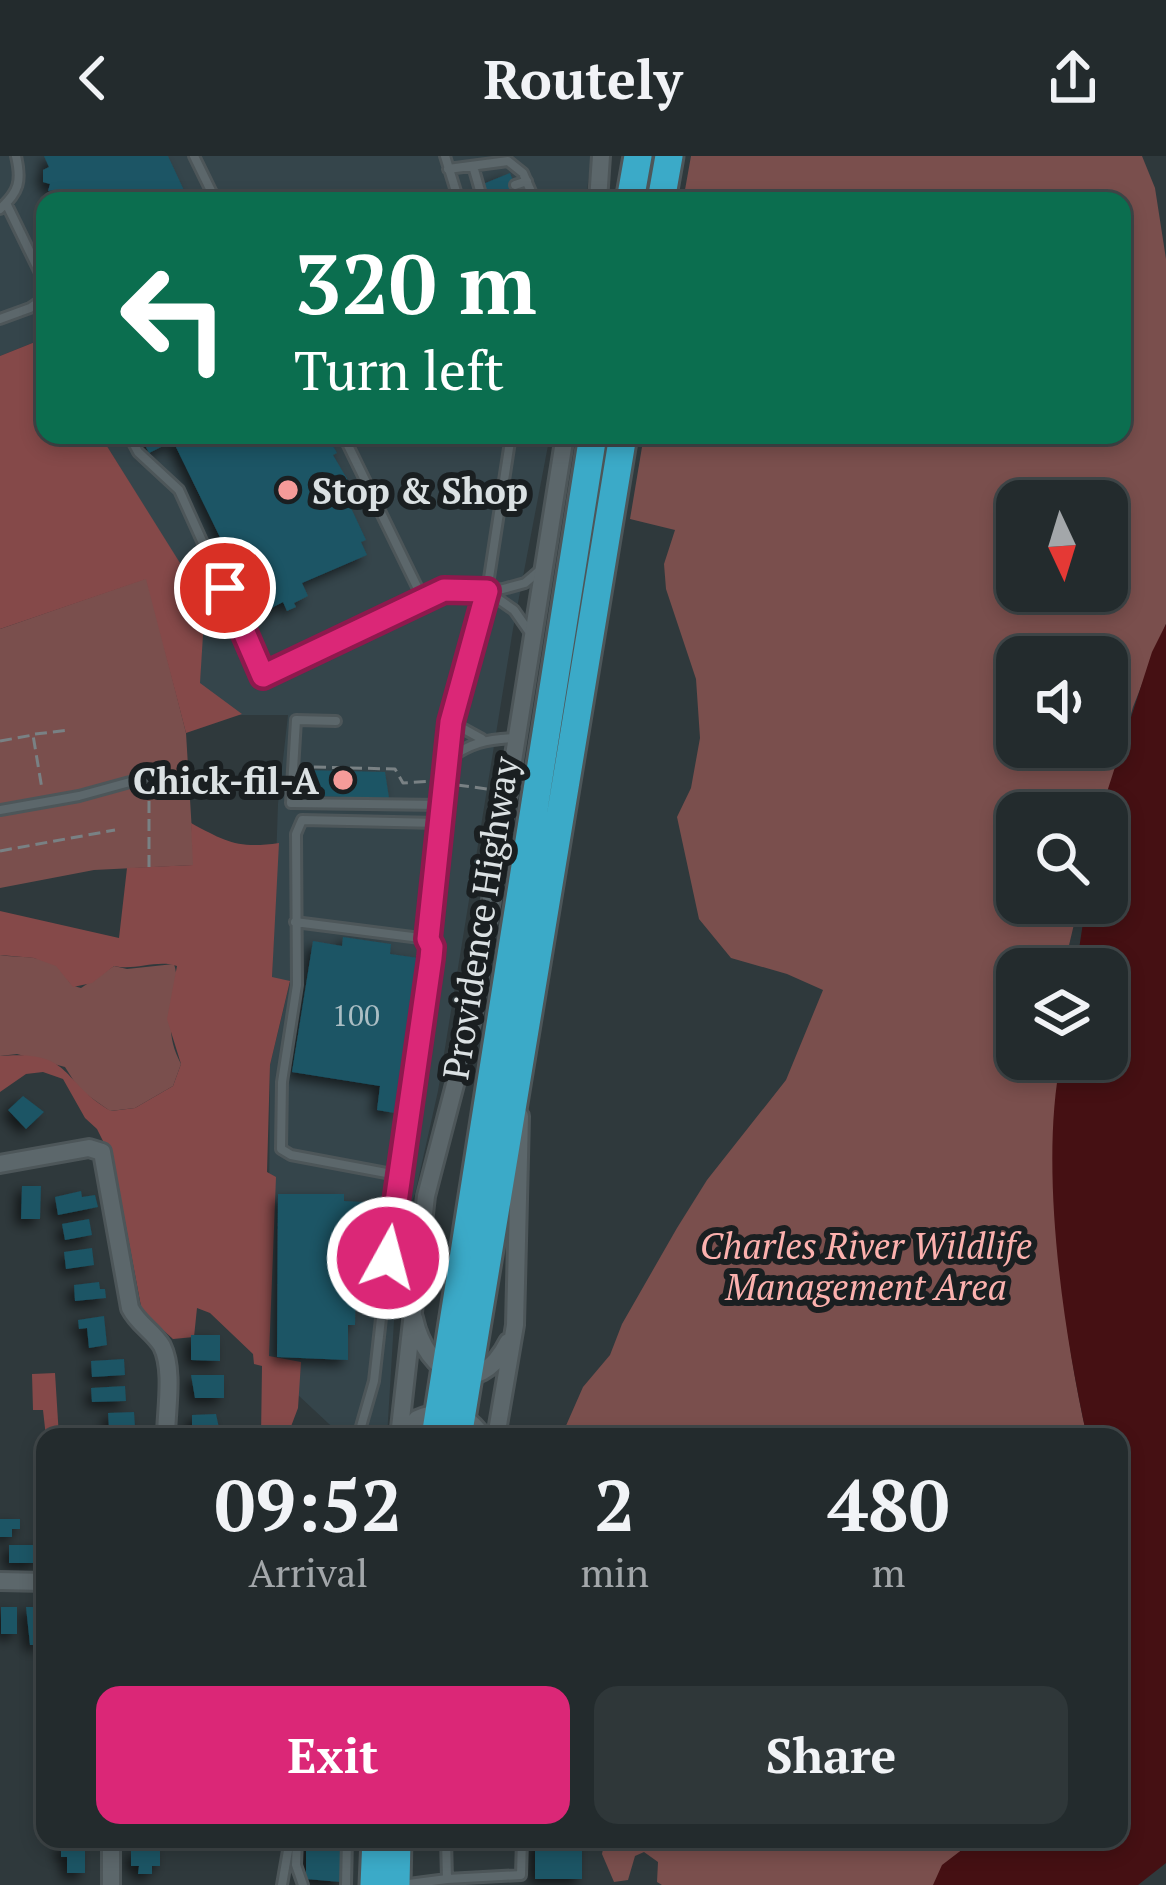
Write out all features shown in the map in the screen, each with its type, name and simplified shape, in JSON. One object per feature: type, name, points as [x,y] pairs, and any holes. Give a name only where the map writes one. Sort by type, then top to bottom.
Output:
[{"type":"highway","points":[[632,192],[638,156]]},
{"type":"highway","points":[[663,192],[669,156]]},
{"type":"highway","name":"Providence Highway","points":[[457,1372],[592,444]]},
{"type":"highway","name":"Providence Highway","points":[[457,1372],[520,1063],[622,444]]},
{"type":"highway","points":[[449,1425],[457,1372]]},
{"type":"highway","points":[[374,1885],[376,1848]]},
{"type":"highway","points":[[398,1848],[398,1885]]},
{"type":"street","points":[[599,192],[603,156]]},
{"type":"street","points":[[403,1428],[412,1299],[431,1170],[472,1018],[564,444]]},
{"type":"street","points":[[498,1428],[515,1325],[520,1063]]},
{"type":"street","points":[[0,1164],[88,1148],[102,1152],[130,1307],[139,1325],[159,1342],[166,1359],[166,1428]]},
{"type":"street","points":[[412,1299],[421,1344],[435,1364],[457,1372],[481,1372],[500,1357],[515,1325]]},
{"type":"street","points":[[409,1428],[417,1418],[449,1425]]},
{"type":"street","points":[[0,1581],[36,1582]]},
{"type":"street","points":[[110,1848],[111,1885]]},
{"type":"lane","points":[[16,156],[21,178],[3,206],[36,266]]},
{"type":"lane","points":[[194,156],[211,192]]},
{"type":"lane","points":[[445,156],[456,192]]},
{"type":"lane","points":[[448,169],[508,161],[524,173],[530,192]]},
{"type":"lane","points":[[473,166],[482,192]]},
{"type":"lane","points":[[515,185],[527,181]]},
{"type":"lane","points":[[0,319],[36,304]]},
{"type":"lane","points":[[133,444],[179,490],[263,676],[423,599],[455,587],[487,591],[525,583],[544,565]]},
{"type":"lane","points":[[347,444],[423,599]]},
{"type":"lane","points":[[361,1428],[374,1381],[398,1175],[431,958],[428,939],[451,722],[487,591],[510,444]]},
{"type":"lane","points":[[487,591],[523,619],[532,640]]},
{"type":"lane","points":[[336,721],[296,720],[291,803],[441,805]]},
{"type":"lane","points":[[451,722],[483,740]]},
{"type":"lane","points":[[446,761],[483,740],[517,738]]},
{"type":"lane","points":[[0,810],[154,776]]},
{"type":"lane","points":[[398,1175],[291,1155],[281,1149],[282,1082],[297,985],[296,834],[302,820],[439,824]]},
{"type":"lane","points":[[295,922],[428,939]]},
{"type":"lane","points":[[284,1885],[291,1848]]},
{"type":"lane","points":[[295,1848],[303,1885]]},
{"type":"lane","points":[[345,1885],[347,1848]]},
{"type":"lane","points":[[446,1848],[447,1879]]},
{"type":"lane","points":[[398,1885],[521,1875],[522,1848]]},
{"type":"path","points":[[0,741],[70,730]]},
{"type":"path","points":[[34,735],[44,802]]},
{"type":"path","points":[[314,767],[395,769],[403,783],[403,799]]},
{"type":"path","points":[[148,867],[154,776]]},
{"type":"path","points":[[403,783],[434,781]]},
{"type":"path","points":[[454,784],[497,791]]},
{"type":"path","points":[[0,851],[115,830]]},
{"type":"shaded area","points":[[0,156],[591,156],[587,192],[36,192],[36,342],[0,356]]},
{"type":"shaded area","points":[[36,342],[36,444],[106,444],[205,603],[200,683],[242,714],[186,733],[146,579],[0,629],[0,356]]},
{"type":"shaded area","points":[[106,444],[548,444],[513,629],[438,1091],[415,1194],[406,1214],[397,1271],[388,1428],[333,1428],[268,1367],[270,1065],[290,982],[272,978],[278,804],[288,715],[198,715],[204,603]]},
{"type":"shaded area","points":[[1166,624],[1166,1863],[1138,1885],[933,1885],[942,1865],[964,1848],[1128,1848],[1128,1428],[1085,1428],[1062,1298],[1052,1148],[1058,1080],[1128,1080],[1128,948],[1079,948],[1083,924],[1128,924],[1128,792],[1107,792],[1115,768],[1128,768],[1128,727]]},
{"type":"shaded area","points":[[191,823],[233,842],[279,843],[272,977],[290,981],[270,1065],[267,1172],[276,1177],[269,1356],[301,1362],[298,1408],[290,1428],[261,1428],[262,1366],[254,1364],[253,1354],[210,1313],[197,1308],[194,1337],[173,1339],[143,1317],[114,1163],[63,1079],[43,1072],[26,1074],[0,1092],[0,1056],[24,1055],[54,1063],[111,1111],[135,1108],[173,1086],[181,1064],[167,1019],[177,966],[114,966],[92,983],[73,987],[56,966],[34,958],[0,955],[0,911],[119,938],[127,868],[193,865]]},
{"type":"shaded area","points":[[55,1373],[58,1428],[45,1428],[43,1410],[33,1410],[32,1374]]},
{"type":"green space","name":"Charles River Wildlife Management Area","points":[[691,156],[1142,156],[1155,188],[1166,259],[1166,624],[1128,725],[1128,636],[996,636],[996,768],[1116,768],[1109,792],[996,792],[996,924],[1074,924],[1068,948],[996,948],[996,1080],[1058,1080],[1057,1223],[1068,1331],[1085,1428],[565,1428],[583,1387],[610,1355],[622,1324],[707,1180],[786,1080],[823,990],[731,958],[699,919],[677,817],[691,788],[700,738],[696,679],[666,589],[664,564],[675,530],[630,519],[642,444],[1131,444],[1131,192],[685,192]]},
{"type":"green space","points":[[147,578],[186,733],[194,865],[94,870],[0,888],[0,629]]},
{"type":"green space","points":[[0,955],[47,961],[81,988],[114,966],[174,964],[171,1034],[181,1064],[173,1086],[135,1108],[110,1111],[79,1089],[65,1067],[17,1054],[0,1056]]},
{"type":"green space","points":[[603,1848],[965,1848],[946,1863],[937,1885],[662,1885],[657,1882],[658,1862],[644,1852],[635,1856],[628,1880],[614,1882]]},
{"type":"building","points":[[44,156],[168,156],[185,192],[48,191],[43,170],[49,167]]},
{"type":"building","points":[[510,173],[517,192],[486,192],[483,184]]},
{"type":"building","points":[[144,444],[167,444],[149,453]]},
{"type":"building","points":[[174,444],[332,444],[337,453],[333,455],[353,489],[344,493],[366,540],[361,542],[367,555],[302,583],[308,596],[294,603],[296,607],[287,611],[283,602],[258,615]]},
{"type":"building","name":"Chick-fil-A","points":[[302,770],[385,772],[389,798],[301,796]]},
{"type":"building","points":[[343,937],[391,944],[390,954],[419,958],[395,1113],[377,1110],[380,1086],[292,1072],[313,941],[342,946]]},
{"type":"building","points":[[23,1096],[44,1112],[26,1129],[8,1110]]},
{"type":"building","points":[[22,1186],[41,1186],[40,1219],[21,1219]]},
{"type":"building","points":[[81,1191],[82,1197],[95,1195],[98,1207],[58,1215],[55,1197]]},
{"type":"building","points":[[278,1194],[344,1194],[344,1201],[364,1202],[363,1279],[356,1279],[348,1360],[277,1357]]},
{"type":"building","points":[[89,1219],[92,1235],[65,1240],[62,1224]]},
{"type":"building","points":[[92,1248],[94,1265],[66,1269],[64,1252]]},
{"type":"building","points":[[99,1282],[106,1298],[75,1301],[74,1285]]},
{"type":"building","points":[[104,1316],[107,1345],[89,1348],[87,1328],[79,1329],[78,1320]]},
{"type":"building","points":[[191,1335],[220,1335],[220,1361],[191,1360]]},
{"type":"building","points":[[124,1359],[125,1375],[92,1377],[91,1361]]},
{"type":"building","points":[[191,1375],[224,1375],[224,1398],[195,1398]]},
{"type":"building","points":[[125,1386],[126,1401],[92,1402],[91,1388]]},
{"type":"building","points":[[134,1412],[135,1427],[109,1428],[108,1413]]},
{"type":"building","points":[[216,1414],[219,1428],[192,1428],[192,1415]]},
{"type":"building","points":[[0,1519],[20,1519],[20,1529],[12,1529],[12,1537],[0,1537]]},
{"type":"building","points":[[9,1545],[36,1545],[36,1563],[9,1563]]},
{"type":"building","points":[[1,1607],[17,1607],[17,1634],[1,1634]]},
{"type":"building","points":[[26,1607],[36,1607],[36,1645],[30,1645]]},
{"type":"building","points":[[61,1848],[85,1848],[85,1873],[67,1873],[67,1857],[61,1857]]},
{"type":"building","points":[[160,1848],[160,1866],[152,1866],[152,1874],[138,1874],[139,1866],[131,1866],[131,1850]]},
{"type":"building","points":[[306,1848],[341,1848],[341,1882],[306,1879]]},
{"type":"building","points":[[535,1848],[582,1848],[582,1879],[535,1879]]},
{"type":"place","name":"Stop & Shop","points":[[288,490]]},
{"type":"place","name":"Chick-fil-A","points":[[343,780]]},
{"type":"route","points":[[225,588],[263,676],[444,590],[487,591],[451,722],[428,939],[431,958],[388,1258]]}]
